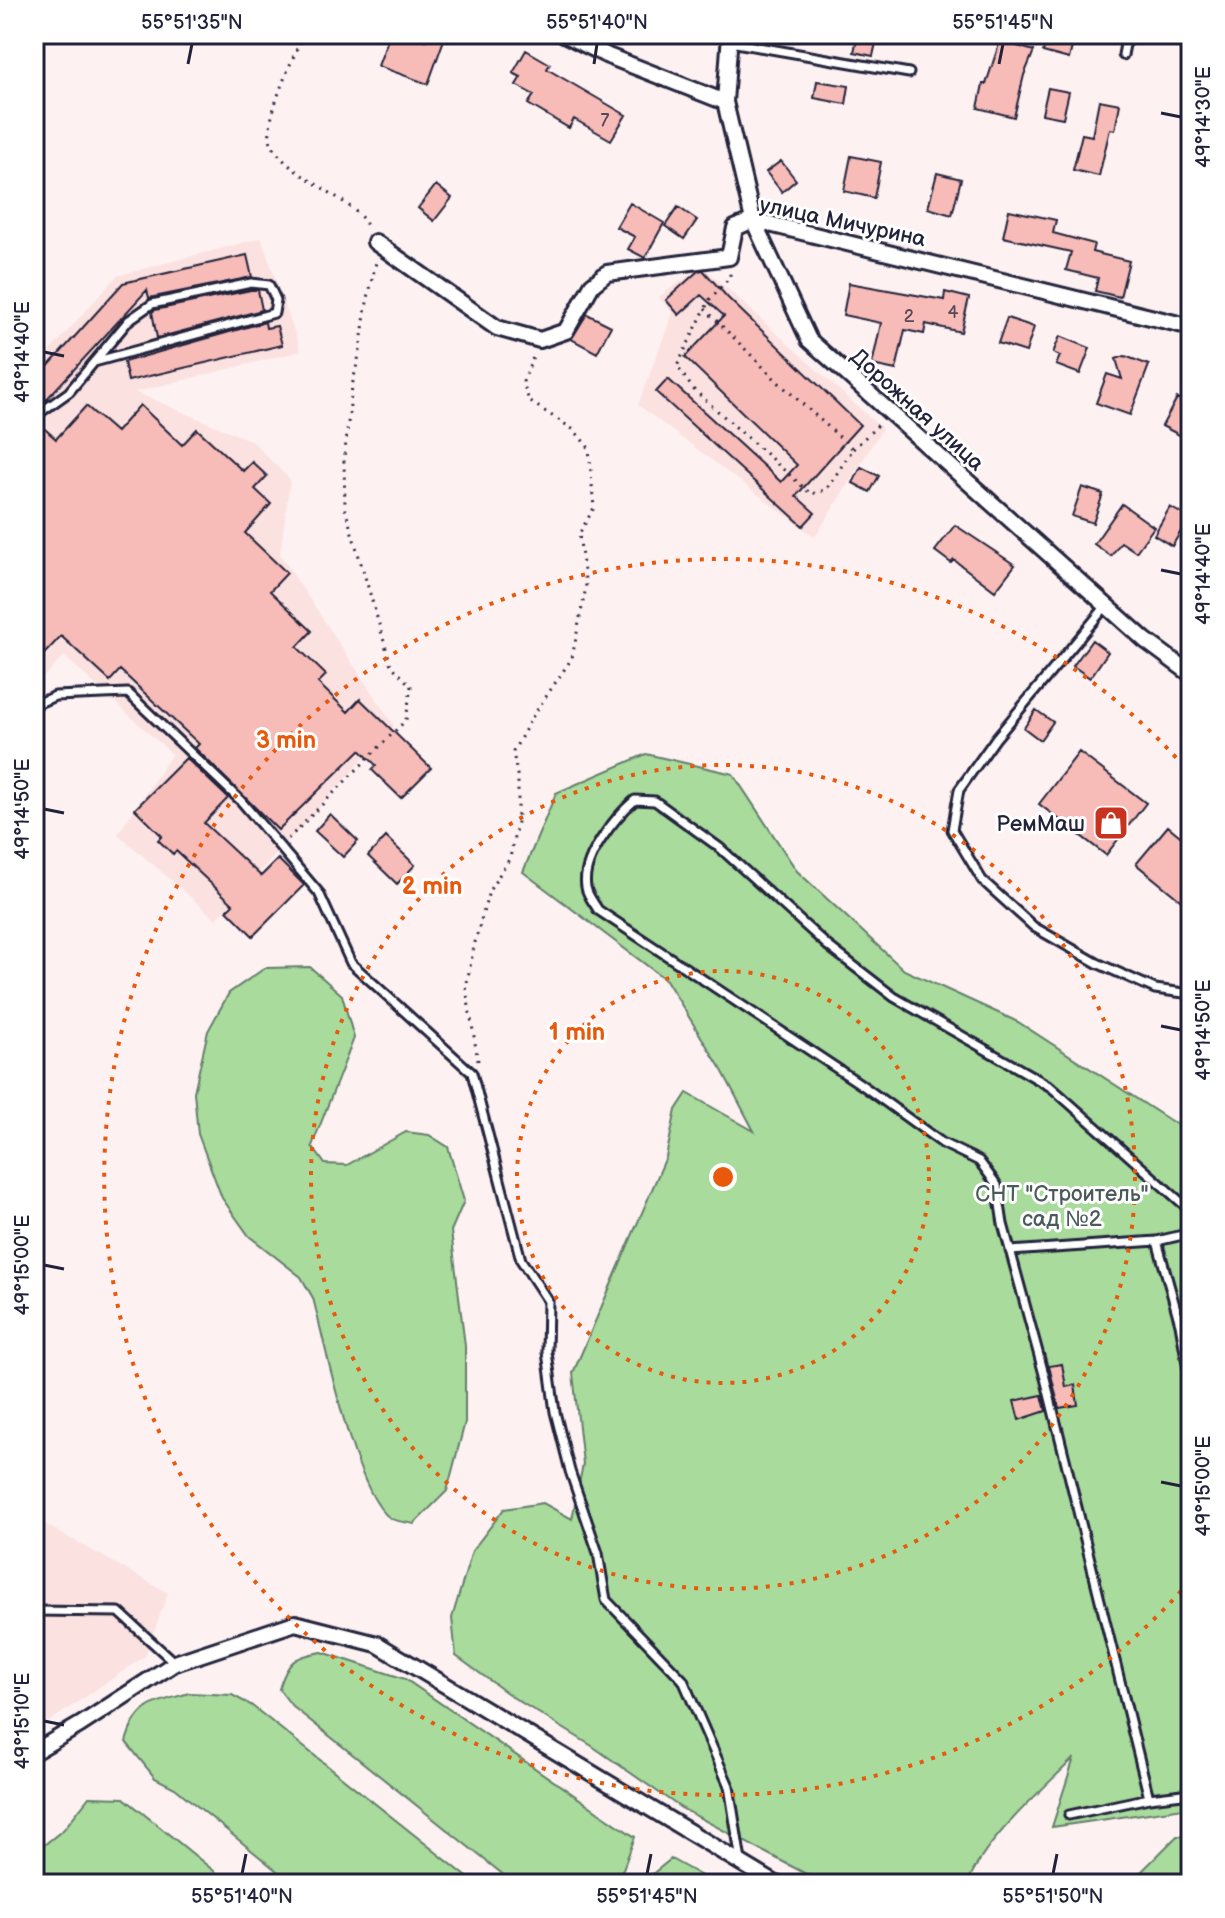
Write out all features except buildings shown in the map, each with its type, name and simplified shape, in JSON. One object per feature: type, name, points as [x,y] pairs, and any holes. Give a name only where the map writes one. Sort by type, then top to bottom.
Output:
[{"type":"street","points":[[564,34],[608,56],[725,102]]},
{"type":"street","name":"Дорожная улица","points":[[730,38],[725,102],[753,220],[809,340],[1106,606],[1191,674]]},
{"type":"street","name":"улица Мичурина","points":[[729,257],[735,228],[753,220],[1191,327]]},
{"type":"street","points":[[375,242],[497,328],[540,340],[566,331],[592,285],[607,273],[729,257]]},
{"type":"street","points":[[34,1752],[175,1663],[295,1623],[377,1644],[776,1884]]},
{"type":"lane","points":[[1123,55],[1127,34]]},
{"type":"lane","points":[[1177,34],[1191,56]]},
{"type":"lane","points":[[730,38],[909,73]]},
{"type":"lane","points":[[34,417],[69,392],[94,362],[129,320],[152,304],[251,283],[269,285],[276,300],[274,313],[94,362]]},
{"type":"lane","points":[[1106,606],[996,738],[959,790],[952,830],[982,880],[1034,927],[1097,963],[1155,989],[1191,994]]},
{"type":"lane","points":[[34,705],[55,696],[128,693],[241,801],[319,893],[351,963],[472,1073],[521,1260],[548,1301],[547,1352],[555,1412],[570,1471],[598,1553],[606,1600],[683,1680],[729,1786],[741,1864]]},
{"type":"lane","points":[[1149,1798],[1061,1439],[1003,1224],[997,1185],[979,1161],[942,1143],[862,1085],[598,910],[586,889],[587,862],[620,812],[635,800],[655,801],[720,848],[828,946],[894,997],[1051,1087],[1191,1211]]},
{"type":"lane","points":[[1010,1251],[1157,1241],[1191,1233]]},
{"type":"lane","points":[[1157,1241],[1180,1324],[1191,1386]]},
{"type":"lane","points":[[34,1611],[119,1612],[175,1663]]},
{"type":"lane","points":[[1069,1815],[1149,1798],[1191,1793]]},
{"type":"path","points":[[279,848],[406,720],[411,686],[391,665],[345,509],[344,460],[352,386],[376,268],[375,242],[365,220],[346,203],[295,170],[272,146],[269,133],[273,112],[303,34]]},
{"type":"path","points":[[729,257],[730,277],[710,299],[677,366],[693,389],[811,494],[826,490],[853,449],[890,413]]},
{"type":"path","points":[[705,309],[777,381],[853,449]]},
{"type":"path","points":[[478,1066],[466,988],[489,891],[510,858],[518,817],[518,780],[513,752],[572,658],[586,587],[579,534],[594,508],[589,448],[574,430],[529,401],[523,382],[540,340]]},
{"type":"shaded area","points":[[261,238],[301,351],[135,392],[252,441],[290,480],[280,555],[394,726],[216,919],[118,834],[172,754],[64,656],[34,687],[34,369],[117,276]]},
{"type":"shaded area","points":[[702,266],[882,429],[815,537],[638,405],[673,313],[659,297]]},
{"type":"shaded area","points":[[34,1518],[168,1593],[145,1656],[34,1732]]},
{"type":"green space","name":"СНТ \"Строитель\" сад №2","points":[[646,754],[733,774],[797,871],[904,970],[1018,1022],[1191,1134],[1191,1807],[1052,1827],[1074,1758],[1000,1833],[967,1884],[825,1884],[681,1808],[456,1656],[452,1618],[472,1551],[504,1509],[543,1503],[572,1519],[583,1464],[573,1373],[666,1157],[676,1110],[687,1093],[754,1131],[723,1072],[666,980],[523,872],[556,793]]},
{"type":"green space","points":[[310,967],[342,995],[354,1038],[312,1146],[325,1164],[347,1165],[406,1132],[429,1135],[448,1147],[464,1201],[451,1231],[465,1346],[465,1422],[447,1491],[414,1524],[390,1518],[377,1504],[353,1450],[313,1298],[301,1277],[249,1236],[222,1198],[198,1134],[194,1092],[208,1031],[229,993],[265,968]]},
{"type":"green space","points":[[322,1652],[405,1679],[635,1837],[623,1869],[608,1884],[515,1884],[292,1706],[279,1689],[285,1672],[298,1658]]},
{"type":"green space","points":[[189,1693],[232,1695],[251,1705],[476,1884],[293,1884],[175,1788],[155,1778],[126,1742],[141,1712],[156,1703]]},
{"type":"green space","points":[[89,1797],[124,1798],[230,1884],[34,1884],[34,1853],[64,1829]]},
{"type":"green space","points":[[1177,1836],[1191,1837],[1191,1884],[1129,1884]]},
{"type":"green space","points":[[671,1859],[716,1884],[640,1884]]},
{"type":"place","name":"РемМаш","points":[[1111,823]]}]
